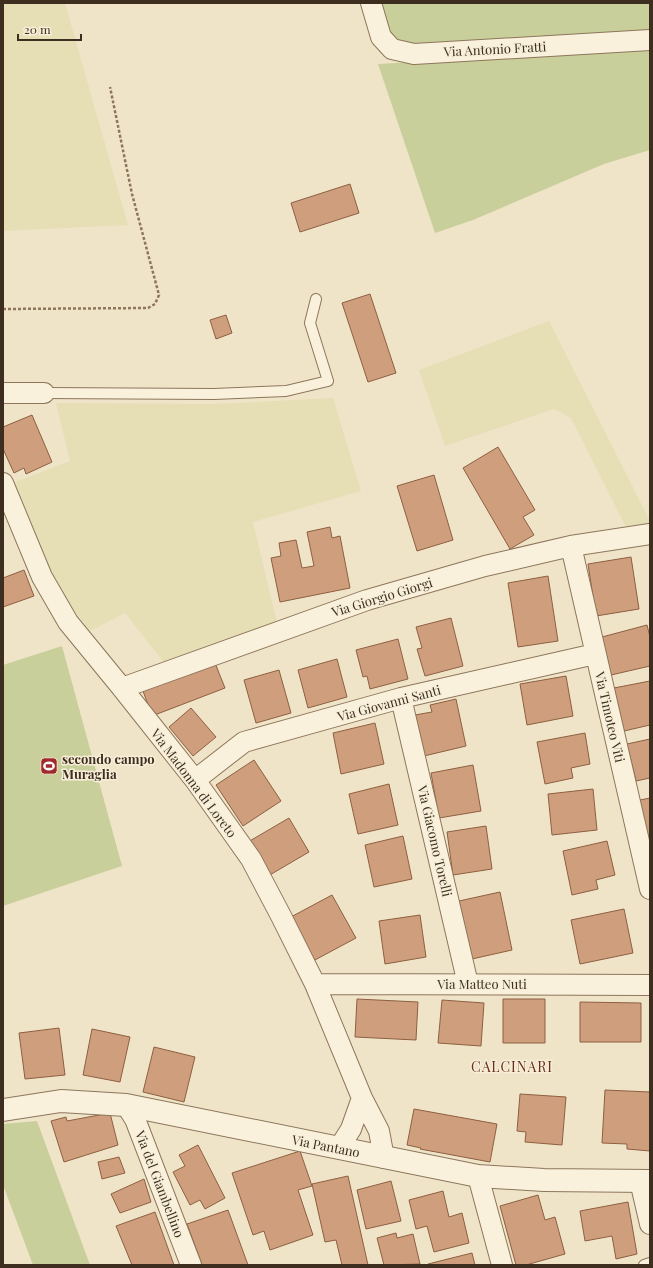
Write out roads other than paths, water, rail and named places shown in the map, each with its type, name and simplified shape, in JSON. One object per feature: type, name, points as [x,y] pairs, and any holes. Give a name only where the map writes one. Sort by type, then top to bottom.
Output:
[{"type":"street","name":"Via Antonio Fratti","points":[[371,3],[381,36],[392,49],[414,54],[650,40]]},
{"type":"street","points":[[3,393],[44,393]]},
{"type":"street","name":"Via Madonna di Loreto","points":[[3,483],[42,577],[68,622],[195,780],[251,860],[315,984],[362,1098],[379,1131],[384,1158]]},
{"type":"street","name":"Via Giorgio Giorgi","points":[[122,688],[367,600],[485,566],[571,546],[650,534]]},
{"type":"street","name":"Via Timoteo Viti","points":[[571,546],[650,888]]},
{"type":"street","name":"Via Giovanni Santi","points":[[195,780],[244,742],[401,698],[595,654]]},
{"type":"street","name":"Via Giacomo Torelli","points":[[401,698],[468,984]]},
{"type":"street","name":"Via Matteo Nuti","points":[[315,984],[650,985]]},
{"type":"street","points":[[339,1148],[351,1129],[362,1098]]},
{"type":"street","name":"Via Pantano","points":[[3,1110],[61,1101],[126,1105],[478,1176],[544,1180],[645,1181]]},
{"type":"street","name":"Via del Giambellino","points":[[126,1105],[135,1119],[191,1265]]},
{"type":"street","points":[[478,1176],[502,1265]]},
{"type":"street","points":[[645,1181],[650,1224]]},
{"type":"lane","points":[[44,393],[214,394],[286,391],[328,381],[310,323],[316,299]]},
{"type":"lane","points":[[644,1265],[650,1263]]},
{"type":"place","name":"secondo campo Muraglia","points":[[49,766]]},
{"type":"district","name":"CALCINARI","points":[[512,1067]]}]
